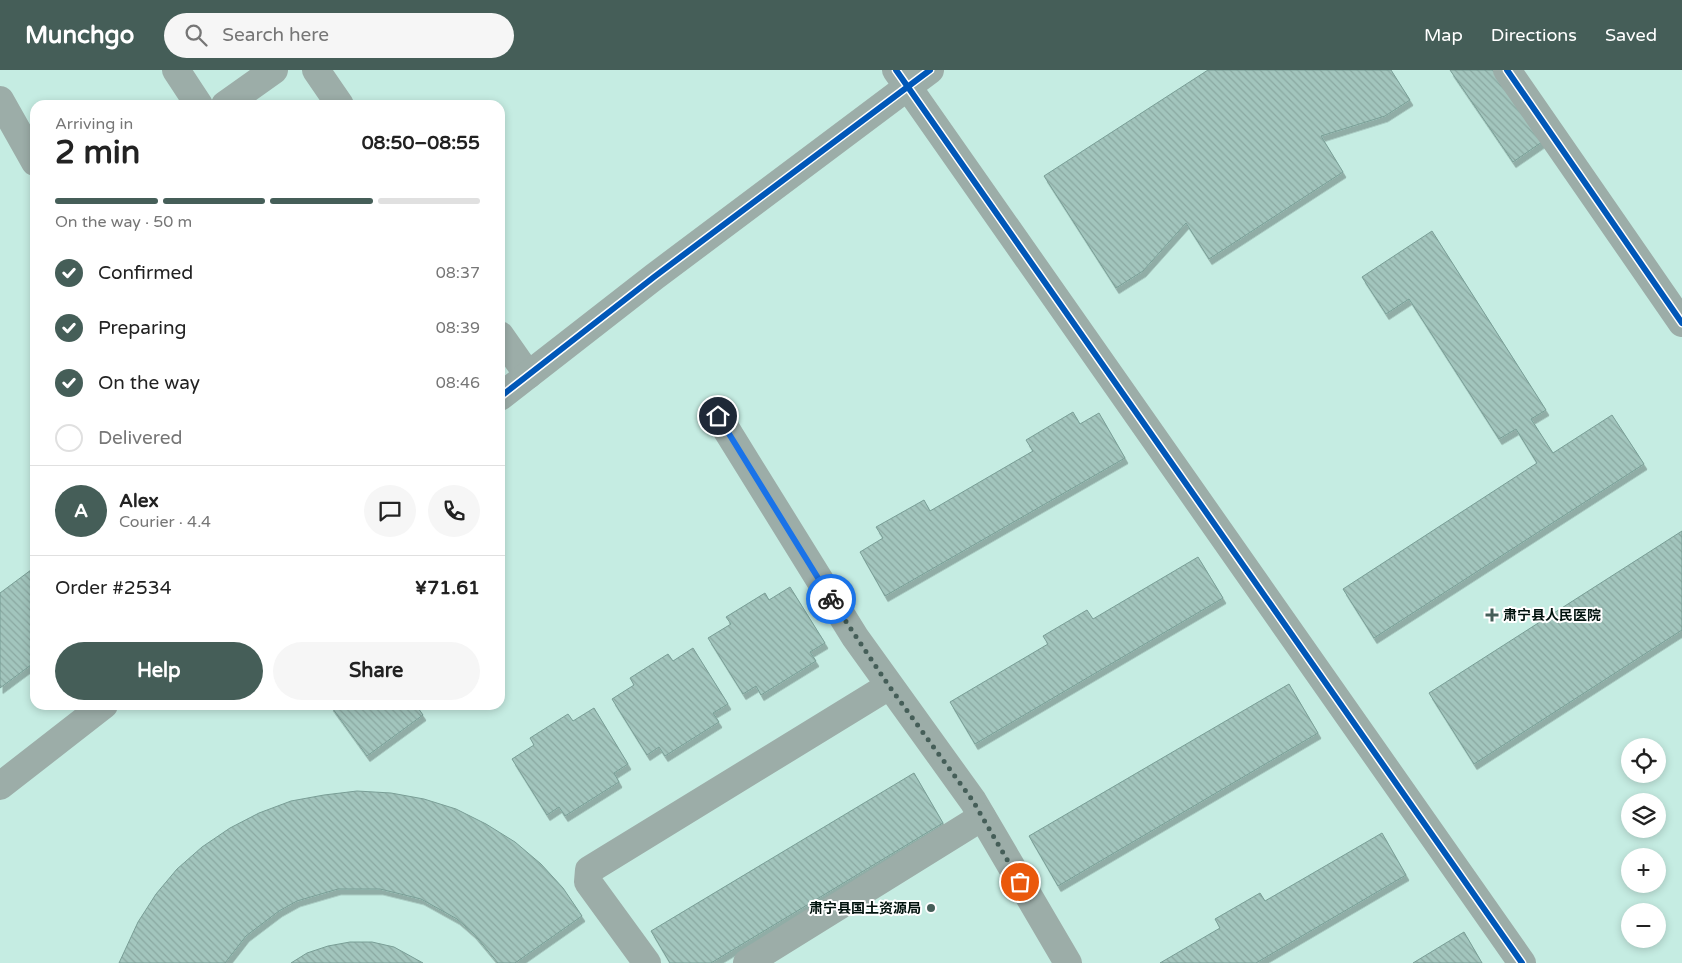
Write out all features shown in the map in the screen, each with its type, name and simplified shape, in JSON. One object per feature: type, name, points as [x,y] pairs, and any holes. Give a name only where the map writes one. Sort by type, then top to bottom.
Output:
[{"type":"street","points":[[176,70],[196,100]]},
{"type":"street","points":[[231,100],[274,70]]},
{"type":"street","points":[[316,70],[337,100]]},
{"type":"street","points":[[505,393],[902,79],[930,70]]},
{"type":"street","points":[[1507,70],[1682,323]]},
{"type":"street","points":[[902,79],[1522,963]]},
{"type":"street","points":[[0,100],[30,153]]},
{"type":"street","points":[[505,341],[528,375]]},
{"type":"street","points":[[718,416],[855,637],[973,801],[1068,963]]},
{"type":"street","points":[[647,963],[588,882],[589,870],[889,686]]},
{"type":"street","points":[[0,786],[98,710]]},
{"type":"street","points":[[747,963],[982,817]]},
{"type":"building","points":[[1208,70],[1391,70],[1410,100],[1385,116],[1321,136],[1343,172],[1209,259],[1186,223],[1143,271],[1116,288],[1044,176]]},
{"type":"building","points":[[1450,70],[1493,70],[1542,142],[1513,162]]},
{"type":"building","points":[[1432,231],[1546,410],[1531,419],[1553,453],[1612,415],[1644,464],[1374,638],[1343,589],[1537,463],[1516,429],[1499,439],[1409,299],[1386,314],[1362,277]]},
{"type":"building","points":[[1073,412],[1080,424],[1099,413],[1125,458],[885,596],[860,552],[883,538],[876,527],[924,500],[930,511],[1033,451],[1026,440]]},
{"type":"building","points":[[1682,531],[1682,630],[1474,764],[1429,693]]},
{"type":"building","points":[[1198,557],[1223,598],[975,744],[950,702],[1048,644],[1043,636],[1087,610],[1093,619]]},
{"type":"building","points":[[30,571],[30,666],[0,688],[0,593]]},
{"type":"building","points":[[790,587],[825,643],[810,652],[816,661],[761,695],[756,686],[743,694],[708,638],[731,624],[726,617],[765,593],[769,600]]},
{"type":"building","points":[[693,648],[728,704],[713,713],[719,722],[665,756],[659,747],[647,755],[612,699],[634,685],[630,678],[668,654],[673,661]]},
{"type":"building","points":[[1289,684],[1318,733],[1058,886],[1029,836]]},
{"type":"building","points":[[594,708],[628,764],[614,773],[619,782],[565,816],[559,807],[547,815],[512,759],[534,745],[530,738],[568,714],[573,721]]},
{"type":"building","points":[[334,710],[420,710],[423,715],[367,756]]},
{"type":"building","points":[[914,773],[943,823],[711,963],[670,963],[651,931]]},
{"type":"building","points":[[357,791],[391,793],[424,799],[456,809],[486,824],[515,842],[541,864],[563,888],[582,916],[515,963],[498,963],[473,933],[457,919],[421,899],[380,889],[338,889],[297,901],[279,911],[246,936],[225,963],[119,963],[138,922],[156,894],[177,869],[202,847],[230,828],[259,813],[291,801]]},
{"type":"building","points":[[1382,833],[1406,875],[1256,963],[1160,963],[1220,928],[1215,919],[1260,893],[1265,901]]},
{"type":"building","points":[[1464,932],[1482,963],[1413,963]]},
{"type":"building","points":[[350,942],[372,942],[394,947],[423,963],[291,963],[307,953],[328,946]]},
{"type":"cycle path","points":[[896,70],[1522,963]]},
{"type":"cycle path","points":[[505,393],[654,277],[930,70]]},
{"type":"cycle path","points":[[1507,70],[1682,323]]},
{"type":"way so far","points":[[831,599],[889,686],[973,801],[1020,882]]},
{"type":"place","name":"肃宁县人民医院","points":[[1492,615]]},
{"type":"place","name":"肃宁县国土资源局","points":[[931,908]]},
{"type":"route","points":[[718,416],[831,599]]}]
